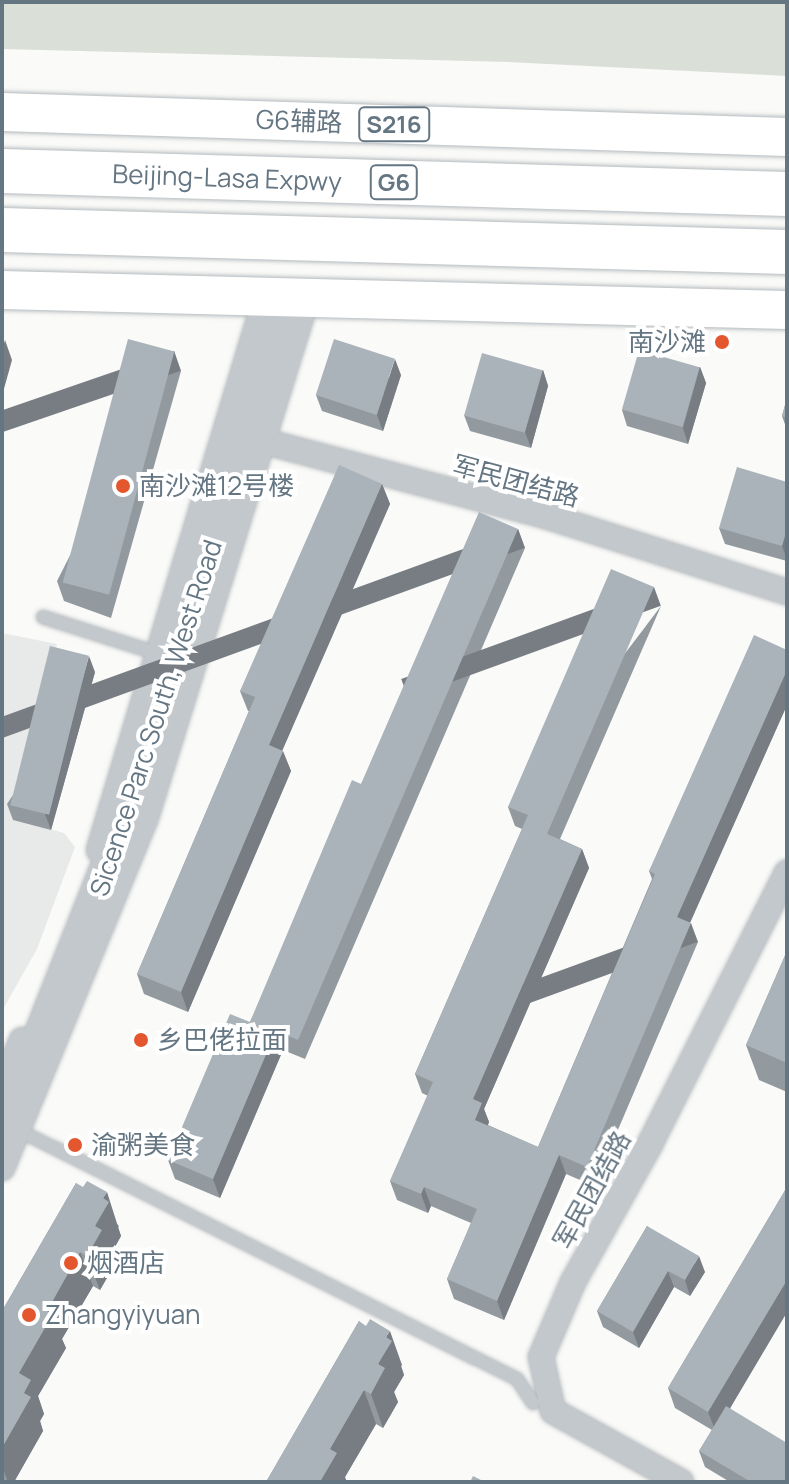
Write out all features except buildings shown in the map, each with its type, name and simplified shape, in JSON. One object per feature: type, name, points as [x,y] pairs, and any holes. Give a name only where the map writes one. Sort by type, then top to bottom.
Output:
[{"type":"highway","name":"Beijing-Lasa Expwy","points":[[2,171],[787,194]]},
{"type":"highway","name":"G6","points":[[2,230],[787,252]]},
{"type":"main road","name":"G6辅路","points":[[2,112],[787,137]]},
{"type":"main road","points":[[2,290],[787,310]]},
{"type":"street","name":"Sicence Parc South, West Road","points":[[7,1127],[126,823],[179,658],[286,298]]},
{"type":"street","name":"军民团结路","points":[[246,436],[546,516],[787,592]]},
{"type":"street","points":[[2,1087],[179,658]]},
{"type":"street","name":"军民团结路","points":[[681,1482],[553,1411],[541,1357],[573,1282],[650,1144],[787,873]]},
{"type":"street","points":[[2,1168],[7,1127]]},
{"type":"lane","points":[[43,617],[179,658]]},
{"type":"lane","points":[[7,1127],[517,1379],[533,1403]]},
{"type":"shaded area","points":[[2,2],[787,2],[787,76],[508,62],[2,49]]},
{"type":"shaded area","points":[[2,633],[57,644],[13,819],[64,833],[75,847],[37,949],[2,1011]]},
{"type":"place","name":"南沙滩","points":[[722,342]]},
{"type":"place","name":"南沙滩12号楼","points":[[123,486]]},
{"type":"place","name":"乡巴佬拉面","points":[[141,1040]]},
{"type":"place","name":"渝粥美食","points":[[75,1145]]},
{"type":"place","name":"烟酒店","points":[[71,1263]]},
{"type":"place","name":"Zhangyiyuan","points":[[29,1315]]}]
